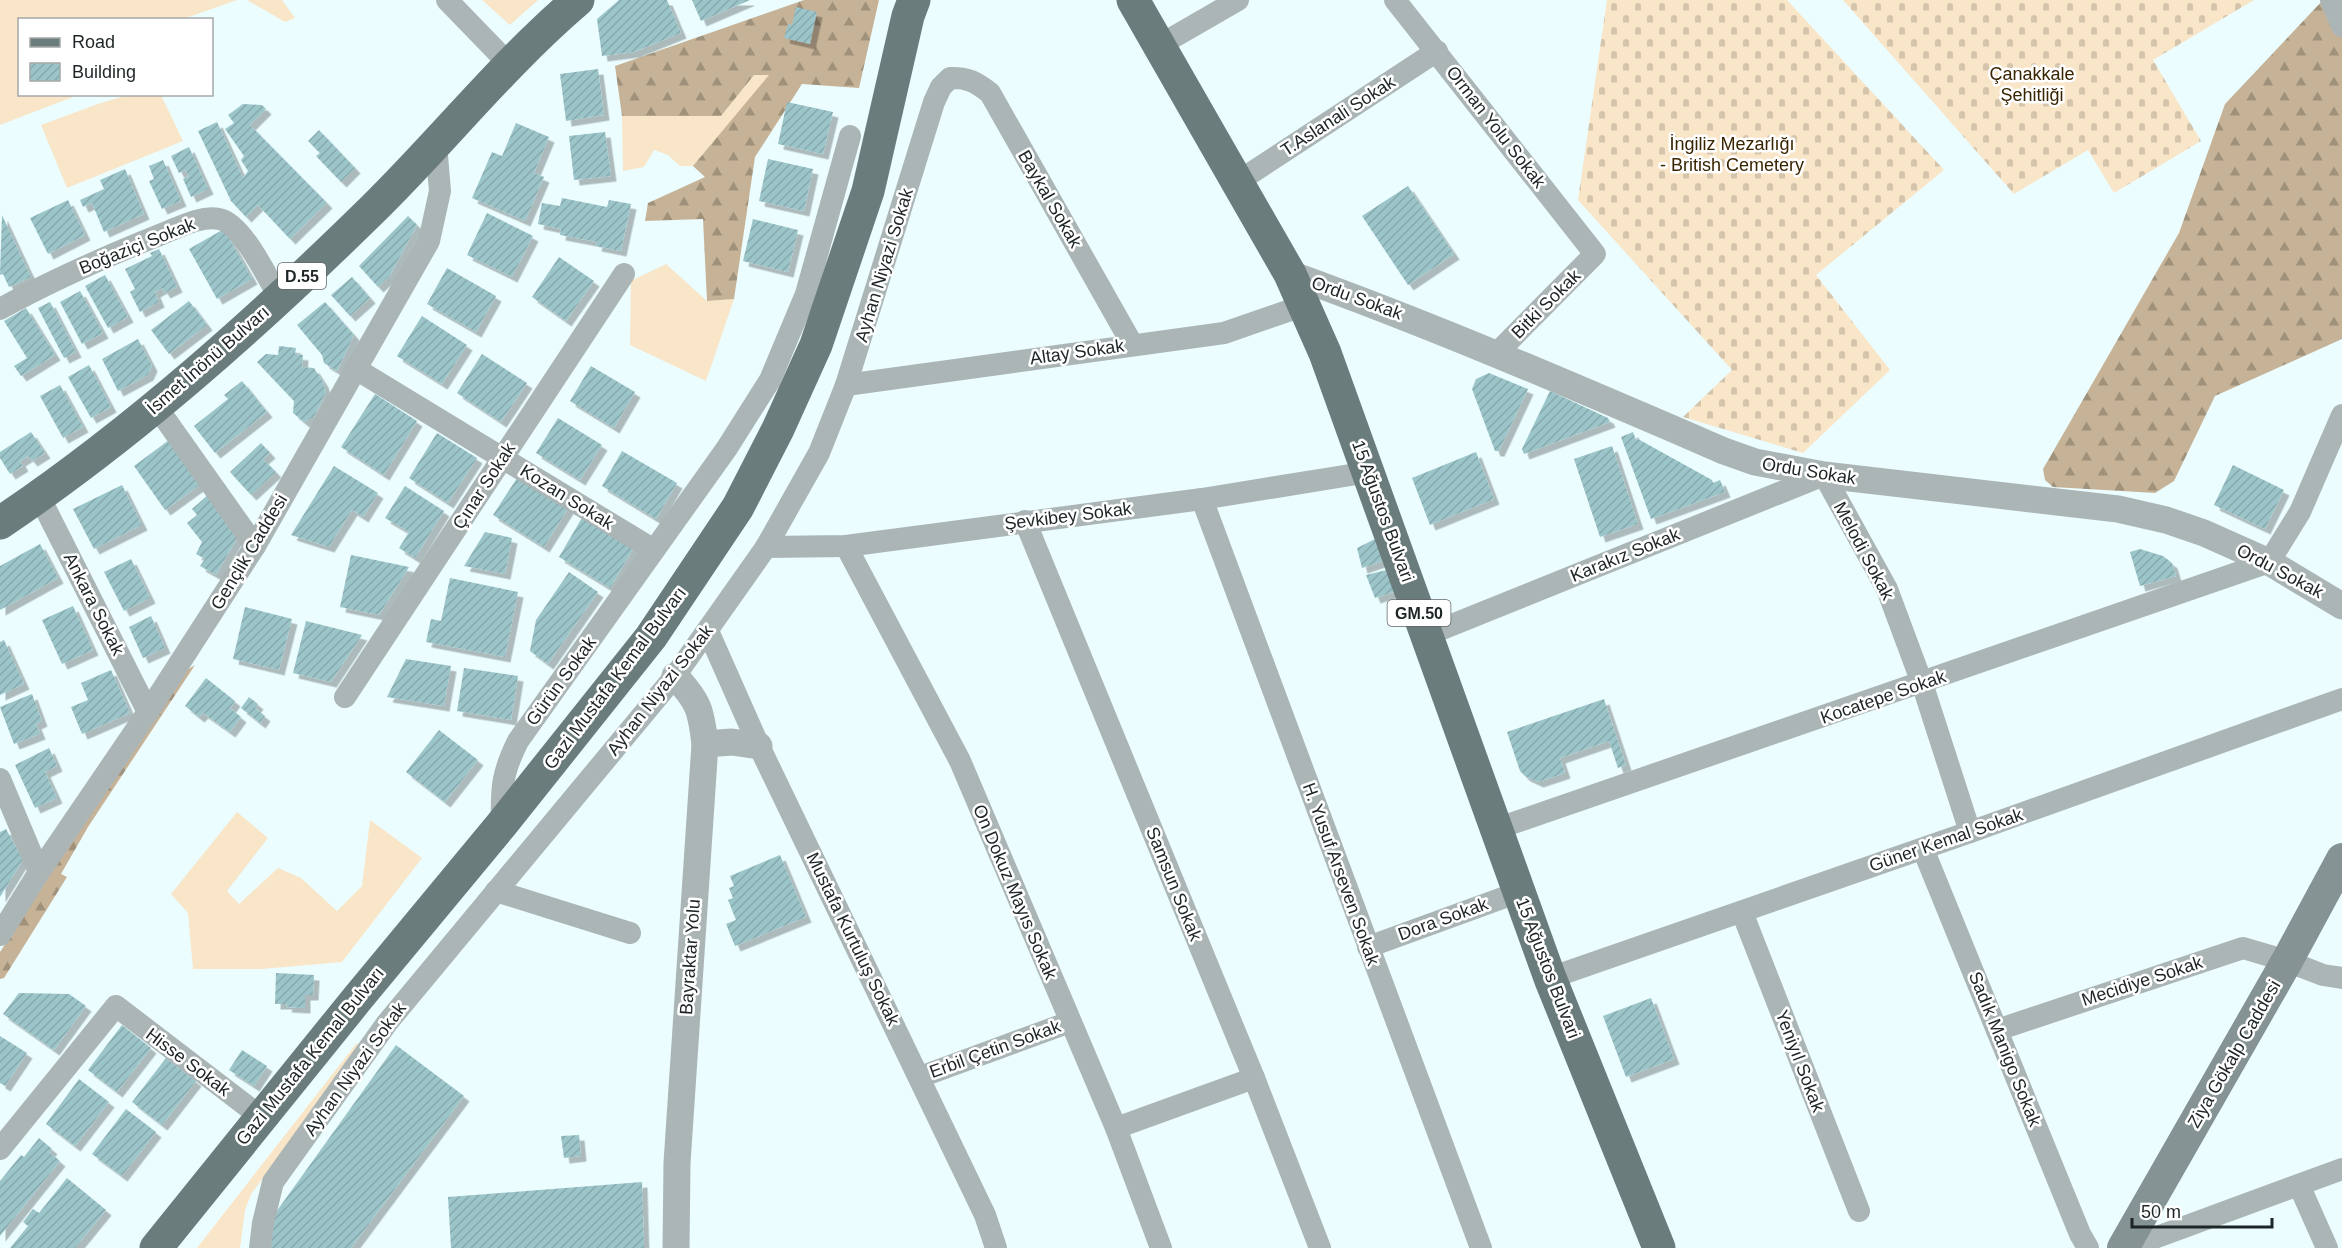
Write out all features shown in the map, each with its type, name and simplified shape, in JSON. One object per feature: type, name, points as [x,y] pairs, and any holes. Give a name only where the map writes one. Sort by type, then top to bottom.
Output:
[{"type":"main road","name":"İsmet İnönü Bulvarı","points":[[0,523],[39,496],[156,406],[279,297],[374,208],[510,65],[578,0]]},
{"type":"main road","name":"15 Ağustos Bulvari","points":[[1133,0],[1239,181],[1290,274],[1326,353],[1550,978],[1659,1248]]},
{"type":"main road","name":"Gazi Mustafa Kemal Bulvarı","points":[[156,1248],[502,824],[651,637],[738,507],[778,429],[816,345],[868,191],[910,5]]},
{"type":"main road","name":"Ziya Gökalp Caddesi","points":[[2125,1248],[2342,859]]},
{"type":"street","points":[[447,0],[510,65]]},
{"type":"street","points":[[1160,45],[1238,0]]},
{"type":"street","name":"Orman Yolu Sokak","points":[[1395,0],[1595,254]]},
{"type":"street","points":[[2331,0],[2342,26]]},
{"type":"street","name":"T.Aslanali Sokak","points":[[1239,181],[1437,51]]},
{"type":"street","name":"Baykal Sokak","points":[[950,78],[961,77],[975,81],[990,93],[1132,344]]},
{"type":"street","name":"Ayhan Niyazi Sokak","points":[[260,1244],[273,1182],[387,1023],[675,676],[766,547],[819,453],[846,385],[934,102],[950,78]]},
{"type":"street","name":"Gürün Sokak","points":[[502,824],[501,788],[506,765],[518,741],[727,448],[770,380],[806,294],[849,136]]},
{"type":"street","name":"Gençlik Caddesi","points":[[0,935],[39,872],[148,712],[255,546],[429,242],[440,190],[436,144]]},
{"type":"street","name":"Boğaziçi Sokak","points":[[0,309],[47,283],[127,248],[197,221],[219,218],[232,225],[244,238],[279,297]]},
{"type":"street","name":"Bitki Sokak","points":[[1497,353],[1595,254]]},
{"type":"street","name":"Çınar Sokak","points":[[345,697],[624,274]]},
{"type":"street","name":"Ordu Sokak","points":[[1290,274],[1401,314],[1724,451],[1755,462],[1824,475],[2118,510],[2166,520],[2204,533],[2269,562],[2342,606]]},
{"type":"street","name":"Altay Sokak","points":[[846,385],[1224,333],[1305,305]]},
{"type":"street","name":"Kozan Sokak","points":[[356,369],[654,550]]},
{"type":"street","points":[[156,406],[255,546]]},
{"type":"street","points":[[2269,562],[2300,512],[2342,415]]},
{"type":"street","name":"Şevkibey Sokak","points":[[766,547],[846,546],[1202,499],[1369,472]]},
{"type":"street","name":"Karakız Sokak","points":[[1427,635],[1824,475]]},
{"type":"street","name":"Melodi Sokak","points":[[1824,475],[1887,589],[1922,683],[1970,832]]},
{"type":"street","name":"Ankara Sokak","points":[[39,496],[148,712]]},
{"type":"street","name":"H. Yusuf Arseven Sokak","points":[[1202,499],[1481,1248]]},
{"type":"street","name":"Samsun Sokak","points":[[1025,522],[1254,1078],[1320,1248]]},
{"type":"street","name":"On Dokuz Mayıs Sokak","points":[[846,546],[960,761],[1116,1128],[1161,1248]]},
{"type":"street","name":"Kocatepe Sokak","points":[[1496,829],[2269,562]]},
{"type":"street","name":"Mustafa Kurtuluş Sokak","points":[[708,631],[759,746],[985,1215],[996,1248]]},
{"type":"street","name":"Bayraktar Yolu","points":[[675,676],[692,694],[701,713],[705,744],[676,1163],[676,1248]]},
{"type":"street","name":"Güner Kemal Sokak","points":[[1550,978],[1923,849],[2342,699]]},
{"type":"street","points":[[705,744],[732,742],[759,746]]},
{"type":"street","points":[[0,779],[39,872]]},
{"type":"street","name":"Sadık Manigo Sokak","points":[[1923,849],[2080,1234],[2088,1248]]},
{"type":"street","points":[[496,891],[630,933]]},
{"type":"street","name":"Dora Sokak","points":[[1368,946],[1519,892]]},
{"type":"street","name":"Yeniyıl Sokak","points":[[1742,912],[1858,1210]]},
{"type":"street","name":"Mecidiye Sokak","points":[[1997,1030],[2243,948],[2323,975],[2342,978]]},
{"type":"street","points":[[357,999],[387,1023]]},
{"type":"street","name":"Hisse Sokak","points":[[0,1149],[116,1006],[261,1117]]},
{"type":"street","name":"Erbil Çetin Sokak","points":[[920,1077],[1070,1022]]},
{"type":"street","points":[[1116,1128],[1254,1078]]},
{"type":"street","points":[[2125,1248],[2342,1169]]},
{"type":"street","points":[[2299,1185],[2327,1248]]},
{"type":"green space","points":[[0,0],[237,0],[186,18],[18,18],[18,96],[75,96],[0,125]]},
{"type":"green space","points":[[247,0],[282,0],[295,18],[285,22]]},
{"type":"green space","points":[[482,0],[538,0],[510,25]]},
{"type":"green space","points":[[804,0],[879,0],[859,88],[802,84],[755,157],[734,299],[707,301],[703,219],[645,221],[648,203],[705,177],[693,166],[769,75],[754,75],[721,116],[622,116],[615,66]]},
{"type":"green space","name":"İngiliz Mezarlığı - British Cemetery","points":[[1607,0],[1787,0],[1944,170],[1816,275],[1890,370],[1803,453],[1683,417],[1732,370],[1578,200]]},
{"type":"green space","name":"Çanakkale Şehitliği","points":[[1843,0],[2254,0],[2153,60],[2201,141],[2114,193],[2088,150],[2014,194]]},
{"type":"green space","points":[[2323,0],[2342,0],[2342,339],[2215,396],[2174,481],[2155,493],[2053,487],[2045,480],[2043,469],[2179,233],[2225,104]]},
{"type":"green space","points":[[754,75],[770,75],[693,166],[680,166],[668,155],[654,150],[644,167],[623,171],[622,116],[721,116]]},
{"type":"green space","points":[[124,96],[161,96],[183,141],[67,188],[41,125]]},
{"type":"green space","points":[[666,264],[707,301],[734,299],[706,381],[630,345],[631,281]]},
{"type":"green space","points":[[195,665],[88,827],[61,874],[67,877],[4,978],[0,979],[0,952],[179,675]]},
{"type":"green space","points":[[237,812],[268,838],[227,891],[239,904],[278,868],[301,878],[337,911],[362,886],[370,820],[422,858],[342,962],[262,969],[193,969],[188,913],[171,894]]},
{"type":"green space","points":[[363,1043],[251,1194],[245,1210],[240,1248],[197,1248],[356,1044]]},
{"type":"building","points":[[619,0],[667,0],[681,33],[634,52],[602,56],[597,19]]},
{"type":"building","points":[[692,0],[750,0],[701,21]]},
{"type":"building","points":[[796,7],[817,12],[810,44],[784,38],[788,24],[792,25]]},
{"type":"building","points":[[598,69],[604,115],[566,121],[560,74]]},
{"type":"building","points":[[787,102],[833,112],[823,154],[778,144]]},
{"type":"building","points":[[243,104],[262,105],[266,109],[250,125],[327,203],[290,239],[258,205],[246,217],[231,201],[198,131],[217,122],[243,178],[248,171],[241,160],[244,156],[225,129],[234,123],[228,115]]},
{"type":"building","points":[[516,123],[549,137],[534,173],[544,177],[525,221],[472,198],[492,152],[502,156]]},
{"type":"building","points":[[319,130],[355,168],[341,182],[316,156],[320,153],[308,141]]},
{"type":"building","points":[[605,132],[611,176],[574,180],[569,136]]},
{"type":"building","points":[[189,147],[208,189],[191,197],[183,179],[189,176],[185,170],[179,173],[171,156]]},
{"type":"building","points":[[768,159],[813,169],[804,211],[759,201]]},
{"type":"building","points":[[163,160],[181,201],[162,209],[149,181],[154,179],[149,166]]},
{"type":"building","points":[[125,169],[144,214],[104,232],[92,203],[83,207],[80,200],[104,189],[100,180]]},
{"type":"building","points":[[1408,186],[1454,254],[1408,285],[1362,216]]},
{"type":"building","points":[[562,198],[607,207],[609,200],[631,204],[621,251],[596,246],[597,242],[560,235],[561,229],[538,224],[542,203],[560,206]]},
{"type":"building","points":[[68,200],[85,235],[48,254],[30,218]]},
{"type":"building","points":[[487,213],[533,236],[512,277],[467,255]]},
{"type":"building","points":[[2,215],[31,277],[9,287],[3,274],[0,275]]},
{"type":"building","points":[[408,216],[417,225],[389,277],[378,287],[359,266]]},
{"type":"building","points":[[753,219],[798,230],[788,272],[743,261]]},
{"type":"building","points":[[224,229],[252,279],[217,299],[189,249]]},
{"type":"building","points":[[159,249],[177,287],[165,293],[162,288],[155,292],[159,302],[140,312],[130,292],[135,289],[125,269],[152,256],[150,253]]},
{"type":"building","points":[[559,257],[594,281],[566,321],[532,297]]},
{"type":"building","points":[[447,268],[496,296],[476,332],[427,304]]},
{"type":"building","points":[[105,275],[128,317],[108,328],[85,286]]},
{"type":"building","points":[[352,277],[370,298],[350,316],[331,295]]},
{"type":"building","points":[[80,291],[103,333],[82,344],[60,302]]},
{"type":"building","points":[[189,301],[207,325],[169,354],[151,330]]},
{"type":"building","points":[[50,302],[76,352],[64,358],[38,308]]},
{"type":"building","points":[[325,302],[354,335],[337,371],[324,363],[322,355],[297,325]]},
{"type":"building","points":[[26,308],[55,355],[21,376],[14,366],[27,358],[4,321]]},
{"type":"building","points":[[422,316],[467,345],[442,384],[397,356]]},
{"type":"building","points":[[138,339],[152,366],[148,375],[118,391],[102,359]]},
{"type":"building","points":[[279,346],[296,348],[295,354],[303,355],[302,367],[314,368],[323,382],[326,392],[314,417],[304,422],[293,413],[294,401],[257,362],[266,354],[278,355]]},
{"type":"building","points":[[482,354],[527,383],[501,422],[457,393]]},
{"type":"building","points":[[89,365],[111,407],[91,418],[68,377]]},
{"type":"building","points":[[591,366],[635,392],[614,428],[570,401]]},
{"type":"building","points":[[1489,373],[1528,389],[1499,451],[1495,451],[1472,389],[1476,379]]},
{"type":"building","points":[[242,381],[267,412],[215,453],[194,426],[228,399],[224,395]]},
{"type":"building","points":[[60,385],[83,427],[63,438],[40,396]]},
{"type":"building","points":[[1550,391],[1608,418],[1610,422],[1524,454],[1522,449]]},
{"type":"building","points":[[375,394],[417,421],[384,475],[341,447]]},
{"type":"building","points":[[558,418],[602,445],[580,480],[536,453]]},
{"type":"building","points":[[31,432],[45,453],[32,461],[28,456],[20,461],[23,466],[10,474],[0,458],[0,452]]},
{"type":"building","points":[[1633,432],[1636,440],[1638,439],[1712,480],[1713,483],[1720,480],[1725,492],[1651,519],[1621,437]]},
{"type":"building","points":[[437,433],[477,458],[448,503],[409,478]]},
{"type":"building","points":[[169,440],[201,484],[165,510],[134,466]]},
{"type":"building","points":[[261,443],[270,453],[263,459],[276,472],[251,495],[230,472]]},
{"type":"building","points":[[1612,446],[1638,524],[1600,537],[1574,459]]},
{"type":"building","points":[[622,451],[677,483],[656,519],[602,486]]},
{"type":"building","points":[[1476,452],[1494,499],[1430,525],[1412,478]]},
{"type":"building","points":[[2233,465],[2284,490],[2265,529],[2214,505]]},
{"type":"building","points":[[334,466],[378,493],[363,517],[352,510],[329,547],[291,535]]},
{"type":"building","points":[[519,475],[569,507],[544,547],[493,515]]},
{"type":"building","points":[[122,485],[142,525],[94,549],[73,509]]},
{"type":"building","points":[[405,486],[444,511],[415,558],[399,548],[409,532],[385,518]]},
{"type":"building","points":[[208,495],[240,533],[216,575],[200,566],[205,559],[196,554],[202,542],[187,523],[197,515],[192,509]]},
{"type":"building","points":[[583,516],[634,547],[610,588],[559,557]]},
{"type":"building","points":[[485,532],[512,538],[505,574],[464,566]]},
{"type":"building","points":[[1383,535],[1392,558],[1362,568],[1357,548]]},
{"type":"building","points":[[40,544],[58,578],[0,610],[0,566]]},
{"type":"building","points":[[2140,549],[2163,556],[2172,563],[2176,576],[2140,586],[2130,552]]},
{"type":"building","points":[[351,555],[409,567],[379,615],[340,607]]},
{"type":"building","points":[[131,559],[150,598],[124,611],[104,572]]},
{"type":"building","points":[[1391,569],[1397,591],[1375,598],[1366,575]]},
{"type":"building","points":[[569,572],[598,592],[548,664],[530,651],[536,620]]},
{"type":"building","points":[[450,578],[518,592],[505,657],[426,642],[431,619],[441,621]]},
{"type":"building","points":[[73,606],[93,650],[62,664],[42,620]]},
{"type":"building","points":[[245,607],[292,619],[279,670],[233,659]]},
{"type":"building","points":[[151,616],[165,648],[143,658],[129,627]]},
{"type":"building","points":[[306,621],[362,635],[331,682],[293,673]]},
{"type":"building","points":[[4,640],[24,684],[0,695],[0,642]]},
{"type":"building","points":[[406,659],[451,666],[444,706],[387,697]]},
{"type":"building","points":[[464,668],[518,676],[511,720],[457,711]]},
{"type":"building","points":[[111,670],[130,713],[82,734],[71,707],[88,700],[81,683]]},
{"type":"building","points":[[206,678],[235,701],[230,708],[241,717],[230,732],[203,713],[199,717],[185,706]]},
{"type":"building","points":[[32,694],[42,721],[36,724],[40,734],[14,744],[0,707]]},
{"type":"building","points":[[249,697],[258,704],[255,708],[265,716],[260,723],[241,708]]},
{"type":"building","points":[[1604,699],[1626,765],[1618,768],[1609,741],[1560,758],[1565,773],[1538,782],[1520,771],[1507,732]]},
{"type":"building","points":[[439,730],[478,760],[445,802],[406,772]]},
{"type":"building","points":[[49,748],[57,766],[45,772],[57,798],[35,808],[15,765]]},
{"type":"building","points":[[6,829],[23,860],[0,897],[0,832]]},
{"type":"building","points":[[780,855],[806,917],[735,946],[726,924],[736,920],[728,900],[733,898],[729,888],[734,886],[730,876]]},
{"type":"building","points":[[276,973],[314,975],[313,995],[305,995],[305,1008],[275,1004]]},
{"type":"building","points":[[19,993],[69,994],[86,1006],[54,1050],[3,1014]]},
{"type":"building","points":[[1651,998],[1674,1059],[1626,1077],[1603,1016]]},
{"type":"building","points":[[122,1025],[151,1048],[117,1092],[88,1070]]},
{"type":"building","points":[[0,1036],[27,1053],[5,1086],[0,1083]]},
{"type":"building","points":[[396,1045],[464,1096],[351,1248],[270,1248],[266,1226]]},
{"type":"building","points":[[242,1050],[267,1066],[254,1086],[229,1070]]},
{"type":"building","points":[[166,1058],[196,1081],[162,1125],[132,1102]]},
{"type":"building","points":[[79,1079],[109,1102],[75,1146],[46,1124]]},
{"type":"building","points":[[126,1109],[156,1132],[122,1176],[92,1154]]},
{"type":"building","points":[[579,1135],[581,1156],[564,1158],[561,1136]]},
{"type":"building","points":[[39,1138],[52,1149],[49,1152],[60,1161],[0,1236],[0,1181],[21,1155],[24,1157]]},
{"type":"building","points":[[67,1178],[106,1210],[75,1248],[10,1248],[28,1226],[23,1222],[33,1209],[39,1213]]},
{"type":"building","points":[[642,1182],[644,1248],[451,1248],[448,1197]]}]
